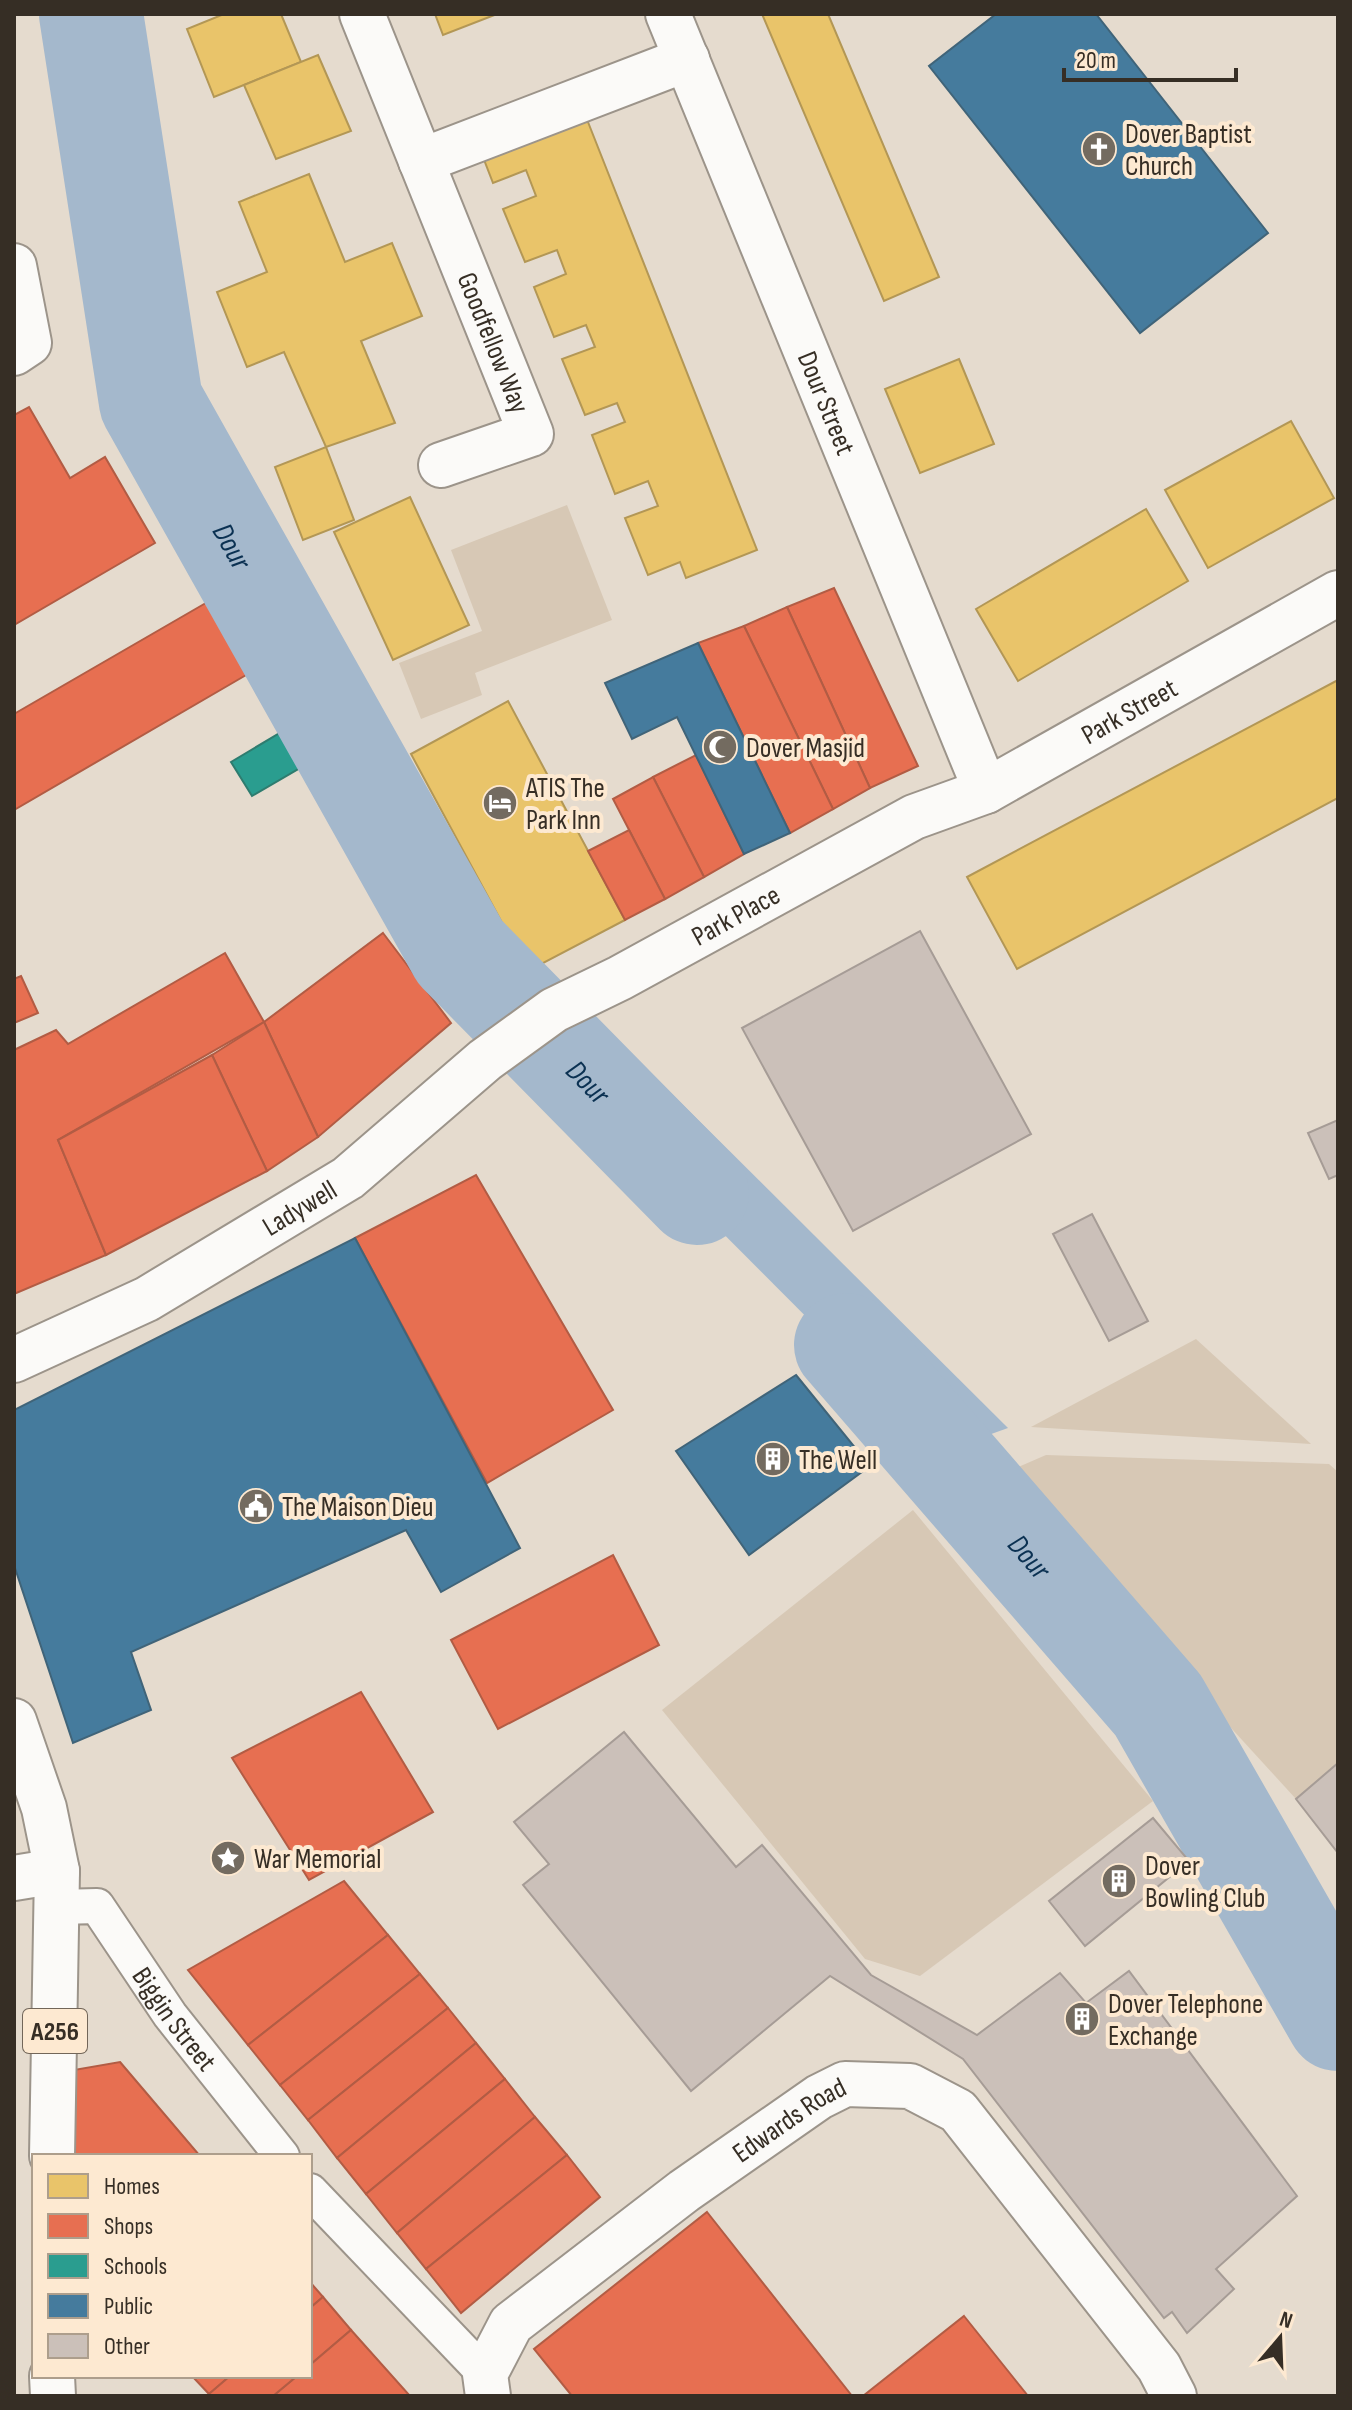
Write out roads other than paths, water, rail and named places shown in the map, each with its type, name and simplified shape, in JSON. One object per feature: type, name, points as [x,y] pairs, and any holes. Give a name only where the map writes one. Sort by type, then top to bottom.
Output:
[{"type":"street","name":"Goodfellow Way","points":[[362,14],[531,434],[441,465]]},
{"type":"street","name":"Dour Street","points":[[668,14],[986,791]]},
{"type":"street","points":[[421,161],[687,59]]},
{"type":"street","points":[[14,266],[29,343],[14,353]]},
{"type":"street","name":"Park Street","points":[[914,817],[986,791],[1338,593]]},
{"type":"street","name":"Park Place","points":[[554,1010],[620,978],[914,817]]},
{"type":"street","name":"Ladywell","points":[[14,1360],[147,1299],[348,1178],[514,1038],[554,1010]]},
{"type":"street","name":"A256","points":[[14,1721],[44,1808],[58,1889],[52,2154]]},
{"type":"street","points":[[14,1878],[58,1889]]},
{"type":"street","name":"Biggin Street","points":[[58,1889],[97,1906],[170,2015],[280,2154]]},
{"type":"street","name":"Edwards Road","points":[[487,2385],[511,2324],[684,2191],[819,2097],[845,2084],[858,2084],[910,2086],[958,2111],[1159,2367],[1174,2396]]},
{"type":"street","points":[[312,2193],[487,2385]]},
{"type":"water","points":[[643,1065],[1008,1428],[941,1452],[586,1096]]},
{"type":"water","points":[[1011,1475],[1249,1778],[1338,1929],[1338,2015],[1158,1705],[969,1495]]},
{"type":"waterway","name":"Dour","points":[[91,14],[151,402],[460,952],[697,1193]]},
{"type":"waterway","name":"Dour","points":[[846,1345],[1158,1705],[1338,2019]]},
{"type":"place","name":"Dover Baptist Church","points":[[1099,149]]},
{"type":"place","name":"Dover Masjid","points":[[720,747]]},
{"type":"place","name":"ATIS The Park Inn","points":[[500,803]]},
{"type":"place","name":"The Well","points":[[773,1459]]},
{"type":"place","name":"The Maison Dieu","points":[[256,1506]]},
{"type":"place","name":"War Memorial","points":[[228,1858]]},
{"type":"place","name":"Dover Bowling Club","points":[[1119,1881]]},
{"type":"place","name":"Dover Telephone Exchange","points":[[1082,2019]]}]
